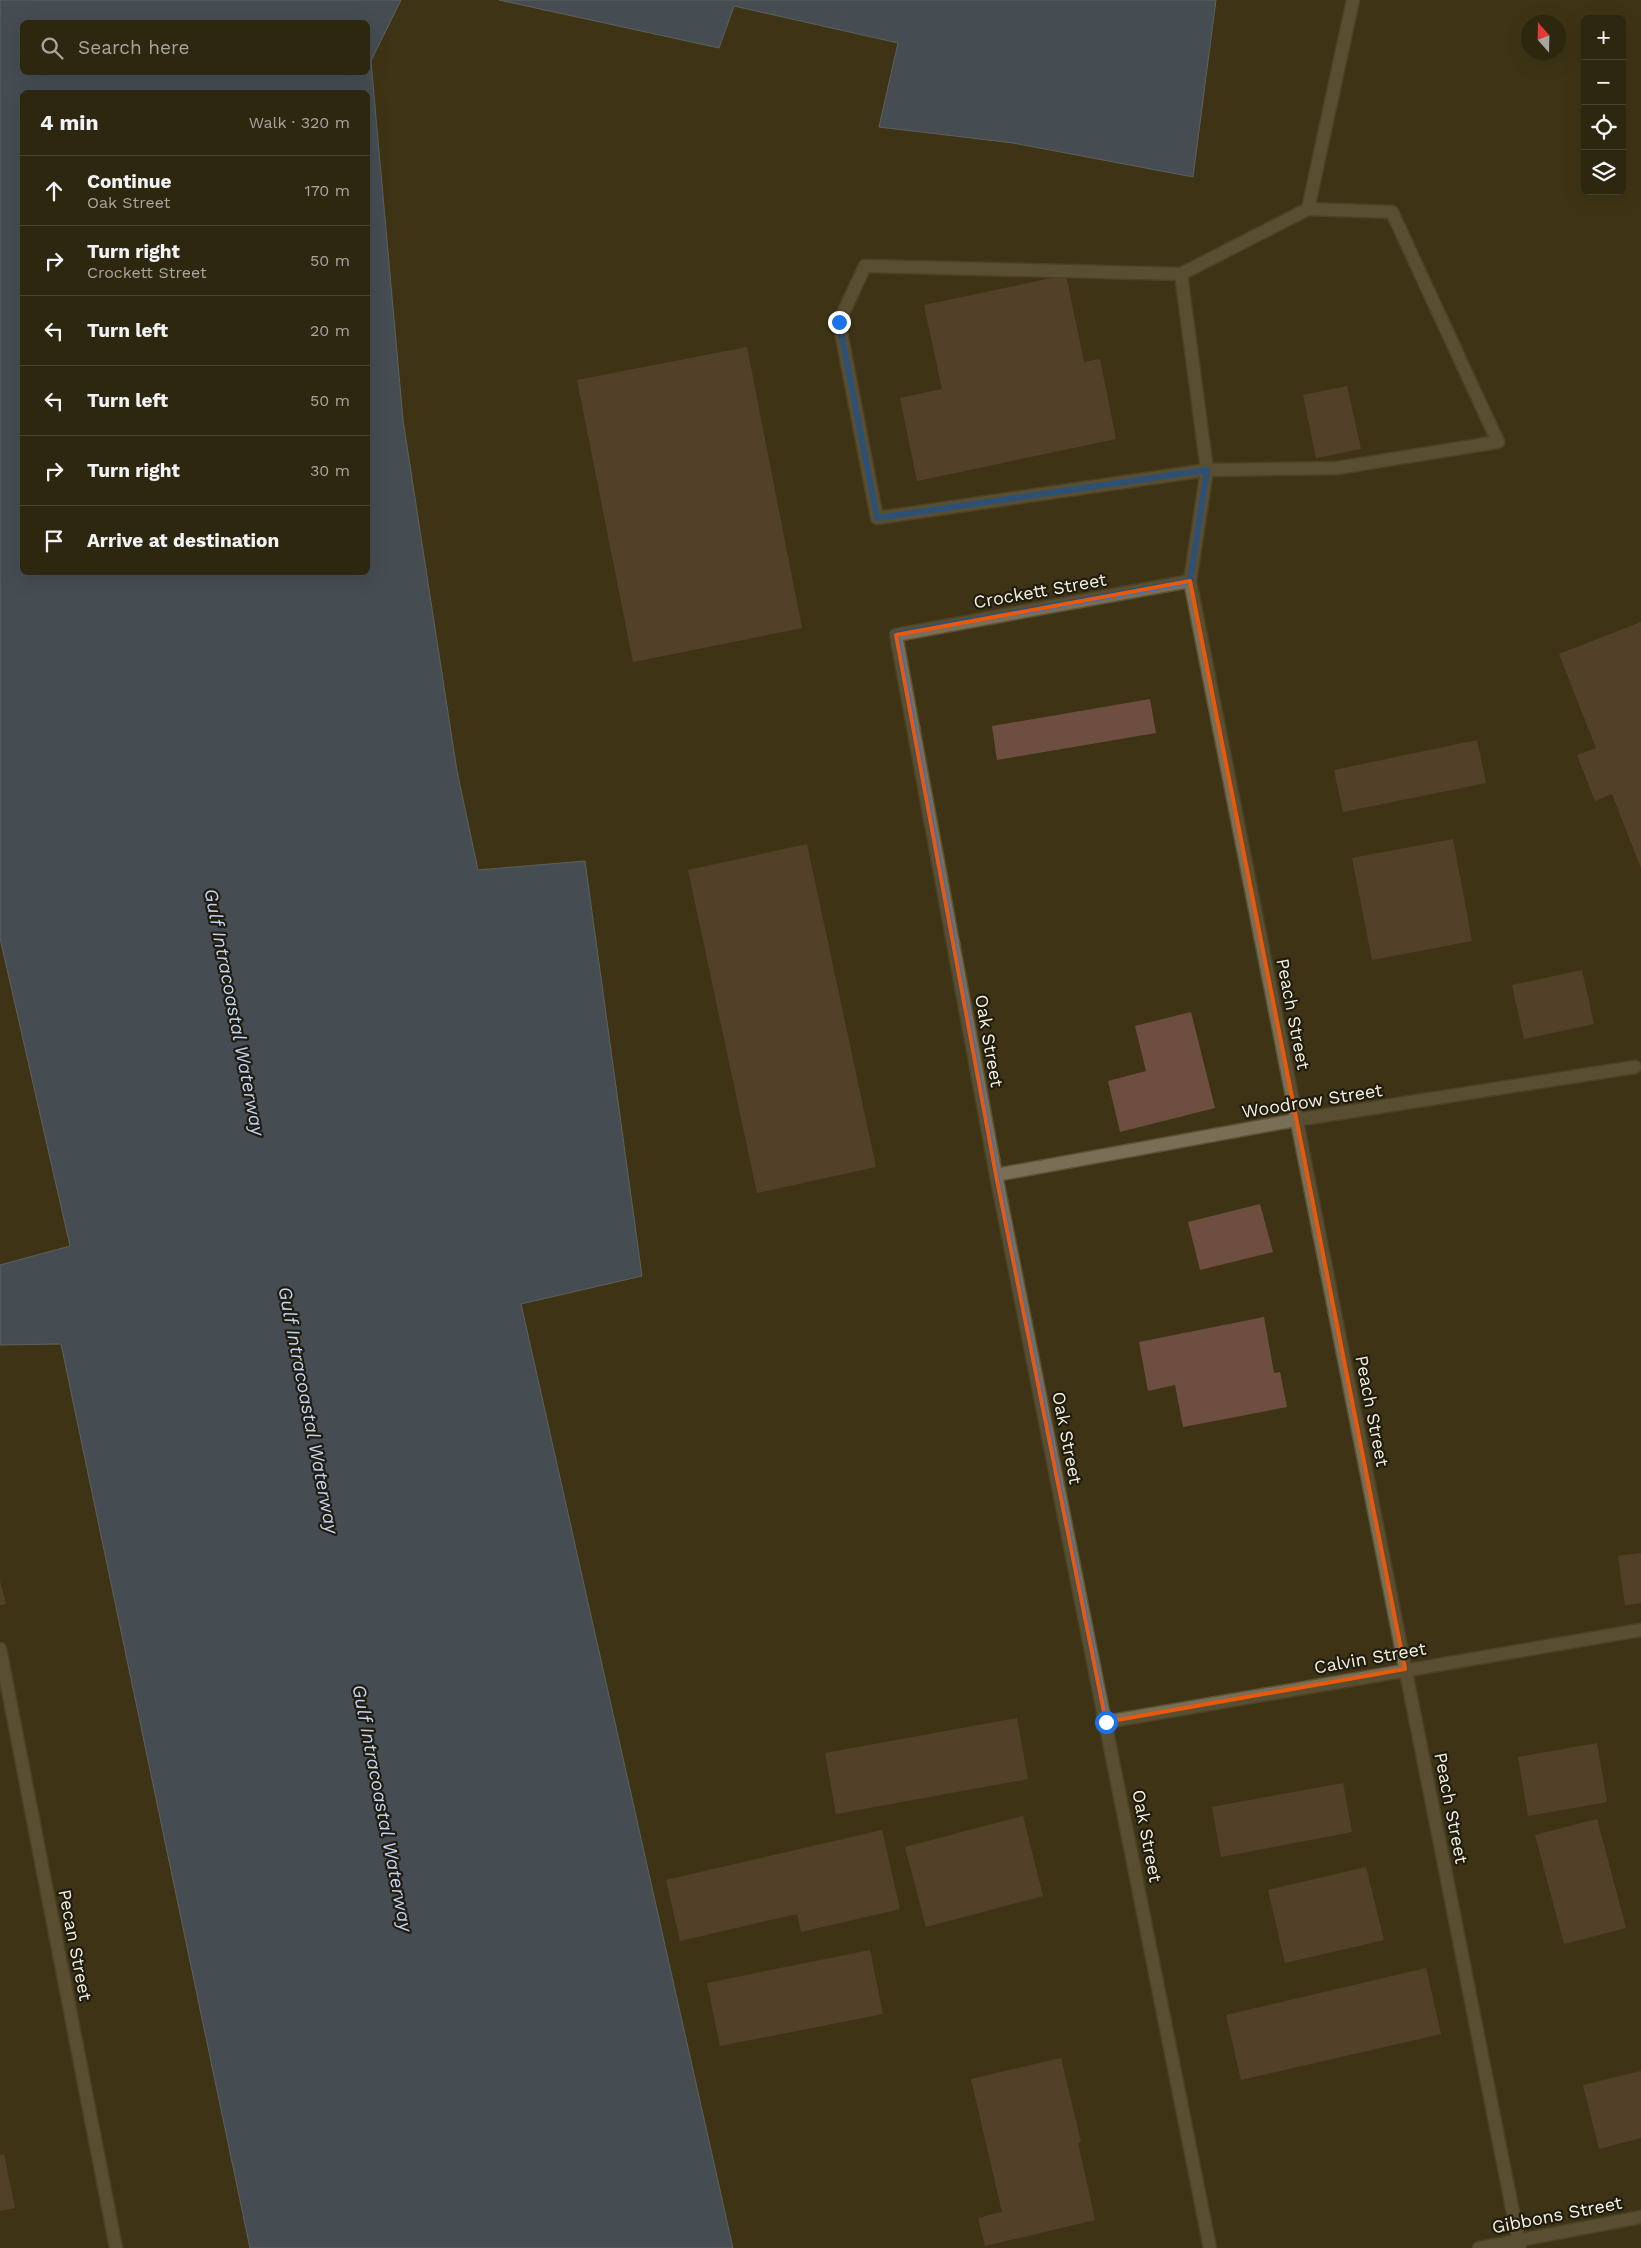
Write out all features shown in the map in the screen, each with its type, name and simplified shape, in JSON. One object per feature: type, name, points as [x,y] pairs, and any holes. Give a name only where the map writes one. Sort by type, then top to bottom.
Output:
[{"type":"street","points":[[1308,209],[1353,0]]},
{"type":"street","points":[[1308,209],[1392,212],[1498,442],[1337,468],[1207,470],[877,518],[839,322],[865,266],[1181,274],[1308,209]]},
{"type":"street","name":"Peach Street","points":[[1181,274],[1207,470],[1190,581],[1519,2244]]},
{"type":"street","name":"Crockett Street","points":[[896,634],[1190,581]]},
{"type":"street","name":"Oak Street","points":[[896,634],[996,1175],[1210,2248]]},
{"type":"street","name":"Woodrow Street","points":[[996,1175],[1296,1120],[1635,1067]]},
{"type":"street","name":"Calvin Street","points":[[1106,1722],[1641,1630]]},
{"type":"street","name":"Pecan Street","points":[[0,1649],[116,2248]]},
{"type":"street","name":"Gibbons Street","points":[[1479,2248],[1519,2244],[1641,2217]]},
{"type":"highlighted area","points":[[1190,581],[1405,1669],[1106,1722],[996,1175],[896,635]]},
{"type":"water","name":"Gulf Intracoastal Waterway","points":[[0,0],[401,0],[371,61],[403,420],[457,771],[478,870],[585,861],[642,1276],[521,1304],[733,2248],[250,2248],[61,1344],[0,1345],[0,1265],[70,1246],[0,938]]},
{"type":"water","points":[[499,0],[1216,0],[1193,177],[1013,143],[879,127],[898,43],[734,6],[719,48]]},
{"type":"building","points":[[1066,275],[1084,362],[1100,359],[1116,439],[917,481],[900,398],[942,389],[924,305]]},
{"type":"building","points":[[747,347],[802,628],[633,662],[577,380]]},
{"type":"building","points":[[1347,386],[1361,449],[1316,458],[1303,395]]},
{"type":"building","points":[[1641,622],[1641,868],[1612,794],[1595,801],[1577,755],[1596,748],[1559,654]]},
{"type":"building","points":[[1150,699],[1156,733],[997,760],[992,726]]},
{"type":"building","points":[[1477,740],[1486,783],[1343,812],[1334,770]]},
{"type":"building","points":[[1453,839],[1472,941],[1372,960],[1352,858]]},
{"type":"building","points":[[807,844],[876,1167],[757,1193],[688,870]]},
{"type":"building","points":[[1582,970],[1594,1024],[1524,1039],[1512,985]]},
{"type":"building","points":[[1191,1012],[1215,1108],[1120,1132],[1108,1081],[1146,1071],[1135,1026]]},
{"type":"building","points":[[1260,1204],[1273,1252],[1200,1270],[1188,1222]]},
{"type":"building","points":[[1264,1317],[1274,1373],[1280,1372],[1287,1407],[1183,1427],[1175,1385],[1148,1391],[1139,1342]]},
{"type":"building","points":[[1641,1553],[1641,1603],[1625,1605],[1618,1556]]},
{"type":"building","points":[[0,1581],[6,1604],[0,1605]]},
{"type":"building","points":[[1017,1718],[1028,1779],[836,1814],[825,1753]]},
{"type":"building","points":[[1597,1743],[1607,1802],[1528,1816],[1518,1757]]},
{"type":"building","points":[[1343,1783],[1352,1832],[1221,1857],[1212,1807]]},
{"type":"building","points":[[1023,1816],[1043,1896],[926,1927],[905,1847]]},
{"type":"building","points":[[1597,1819],[1626,1928],[1564,1944],[1535,1835]]},
{"type":"building","points":[[882,1830],[900,1909],[801,1932],[797,1914],[680,1941],[666,1880]]},
{"type":"building","points":[[1366,1867],[1384,1940],[1285,1963],[1268,1890]]},
{"type":"building","points":[[870,1950],[883,2014],[720,2046],[707,1983]]},
{"type":"building","points":[[1426,1968],[1441,2034],[1241,2080],[1226,2015]]},
{"type":"building","points":[[1061,2058],[1081,2142],[1078,2143],[1095,2220],[985,2246],[978,2218],[1002,2212],[971,2079]]},
{"type":"building","points":[[1641,2071],[1641,2138],[1599,2149],[1583,2085]]},
{"type":"building","points":[[4,2154],[15,2208],[0,2211],[0,2155]]},
{"type":"route","points":[[839,322],[877,518],[1207,470],[1190,581],[896,634],[996,1175],[1106,1722]]}]
